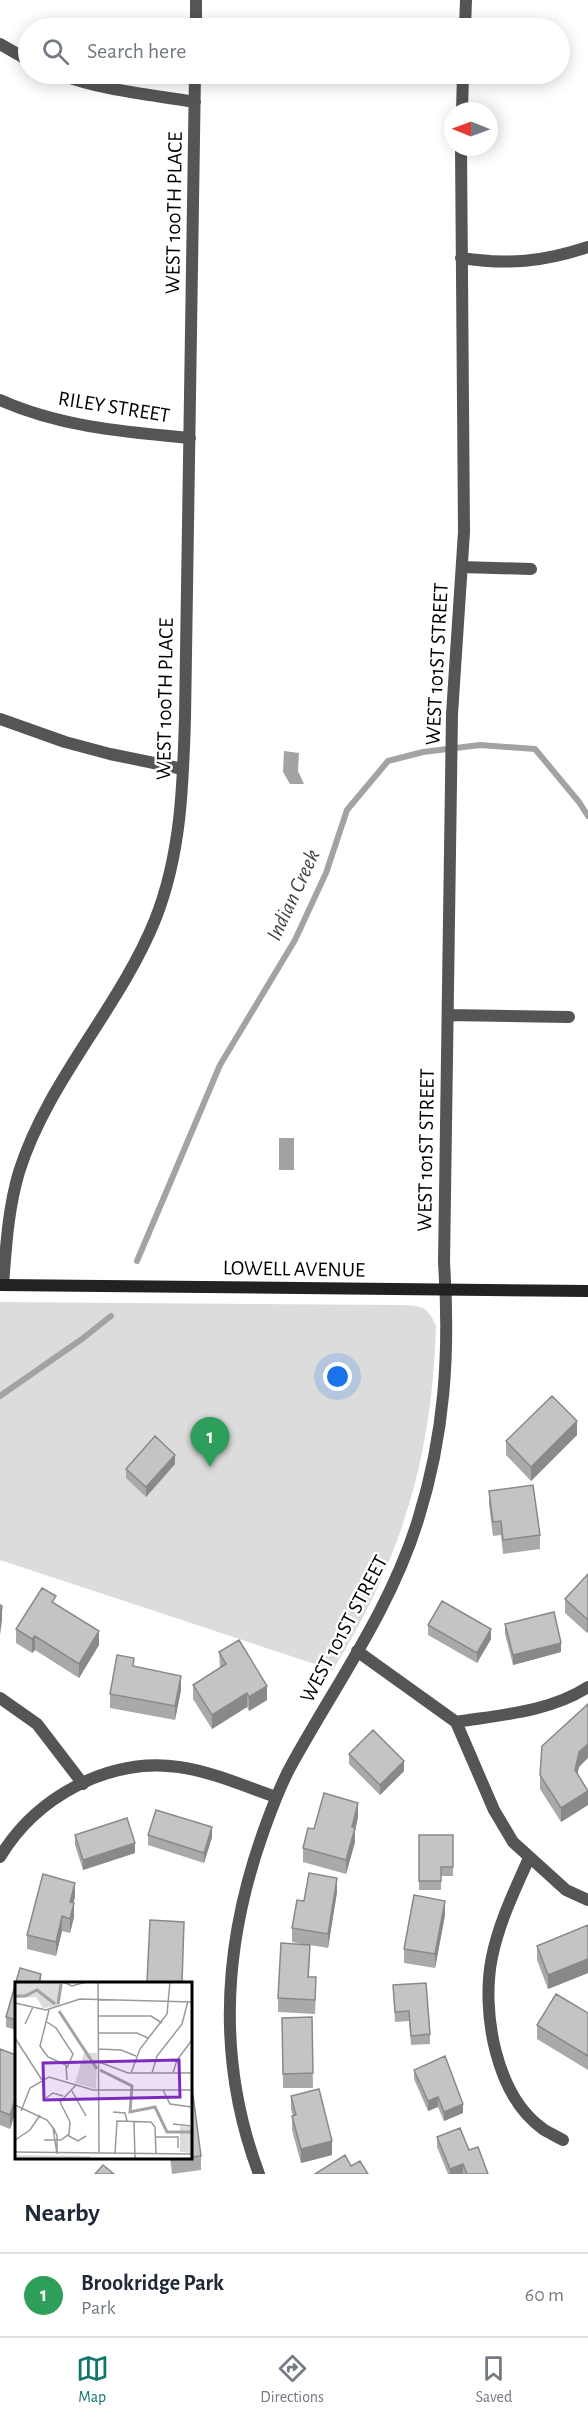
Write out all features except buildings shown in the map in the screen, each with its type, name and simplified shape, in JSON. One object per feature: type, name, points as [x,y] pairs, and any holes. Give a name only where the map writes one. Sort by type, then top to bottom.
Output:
[{"type":"street","points":[[196,0],[196,18]]},
{"type":"street","points":[[465,18],[466,0]]},
{"type":"street","points":[[0,44],[18,54]]},
{"type":"street","points":[[88,84],[138,95],[195,102]]},
{"type":"street","name":"WEST 100TH PLACE","points":[[1,1285],[10,1208],[19,1172],[38,1126],[57,1091],[133,968],[155,918],[170,872],[181,815],[195,84]]},
{"type":"street","points":[[462,102],[463,84]]},
{"type":"street","name":"WEST 101ST STREET","points":[[259,2174],[245,2136],[234,2085],[230,2032],[231,1980],[237,1922],[248,1874],[276,1797],[290,1766],[394,1582],[414,1531],[438,1445],[446,1386],[448,1320],[444,1263],[452,714],[462,567],[465,449],[461,156]]},
{"type":"street","points":[[461,258],[495,263],[526,262],[562,256],[588,247]]},
{"type":"street","name":"RILEY STREET","points":[[0,400],[54,419],[107,430],[190,438]]},
{"type":"street","name":"WEST 101ST STREET","points":[[462,567],[531,568]]},
{"type":"street","points":[[0,719],[64,742],[183,769]]},
{"type":"street","points":[[447,1015],[569,1017]]},
{"type":"street","name":"LOWELL AVENUE","points":[[1,1285],[588,1291]]},
{"type":"street","points":[[357,1651],[456,1722],[494,1810],[513,1842],[566,1890],[588,1900]]},
{"type":"street","points":[[456,1722],[527,1710],[556,1702],[588,1687]]},
{"type":"street","points":[[0,1698],[23,1712],[37,1725],[83,1784]]},
{"type":"street","points":[[0,1857],[23,1826],[36,1813],[57,1797],[106,1773],[160,1766],[209,1774],[276,1797]]},
{"type":"street","points":[[529,1858],[500,1927],[492,1958],[488,1990],[490,2029],[497,2058],[511,2091],[542,2128],[563,2140]]},
{"type":"shaded area","points":[[284,751],[299,753],[298,771],[304,784],[290,784],[283,772]]},
{"type":"shaded area","points":[[279,1138],[294,1138],[294,1170],[279,1170]]},
{"type":"shaded area","points":[[0,1302],[400,1305],[422,1308],[430,1314],[436,1326],[433,1374],[420,1463],[409,1505],[378,1587],[333,1670],[0,1560]]},
{"type":"waterway","name":"Indian Creek","points":[[137,1261],[220,1065],[295,940],[326,873],[347,810],[388,761],[423,752],[480,745],[535,749],[588,816]]},
{"type":"waterway","name":"Indian Creek","points":[[0,1396],[111,1316]]},
{"type":"place","name":"Brookridge Park","points":[[210,1467]]}]
